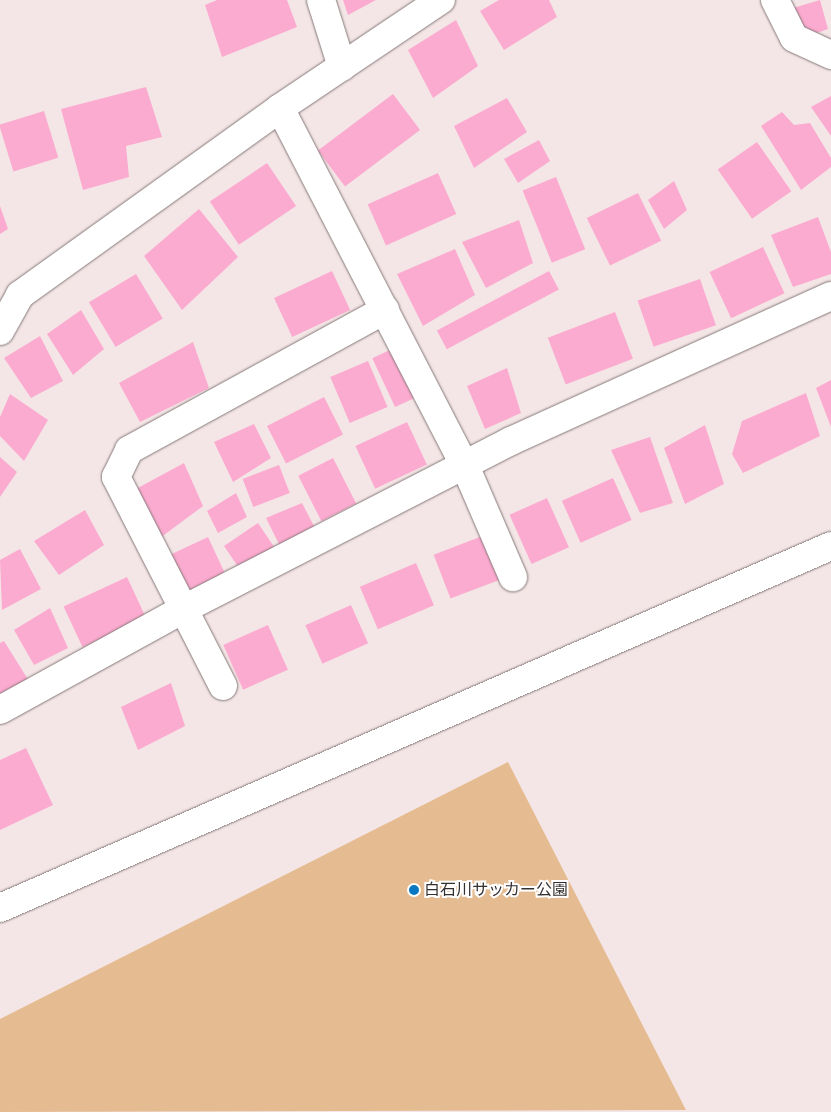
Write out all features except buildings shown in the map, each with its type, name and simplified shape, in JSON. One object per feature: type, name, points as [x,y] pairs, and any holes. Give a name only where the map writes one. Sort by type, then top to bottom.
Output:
[{"type":"street","points":[[321,0],[342,66]]},
{"type":"street","points":[[0,330],[20,295],[280,108],[441,0]]},
{"type":"street","points":[[775,0],[794,38],[831,55]]},
{"type":"street","points":[[280,108],[466,468],[513,577]]},
{"type":"street","points":[[0,710],[182,610],[466,468],[511,441],[831,296]]},
{"type":"street","points":[[223,686],[182,610],[116,477],[129,450],[384,310]]},
{"type":"street","points":[[0,908],[831,546]]},
{"type":"shaded area","name":"白石川サッカー公園","points":[[508,762],[686,1110],[0,1112],[0,1019]]},
{"type":"place","name":"白石川サッカー公園","points":[[414,890]]}]
